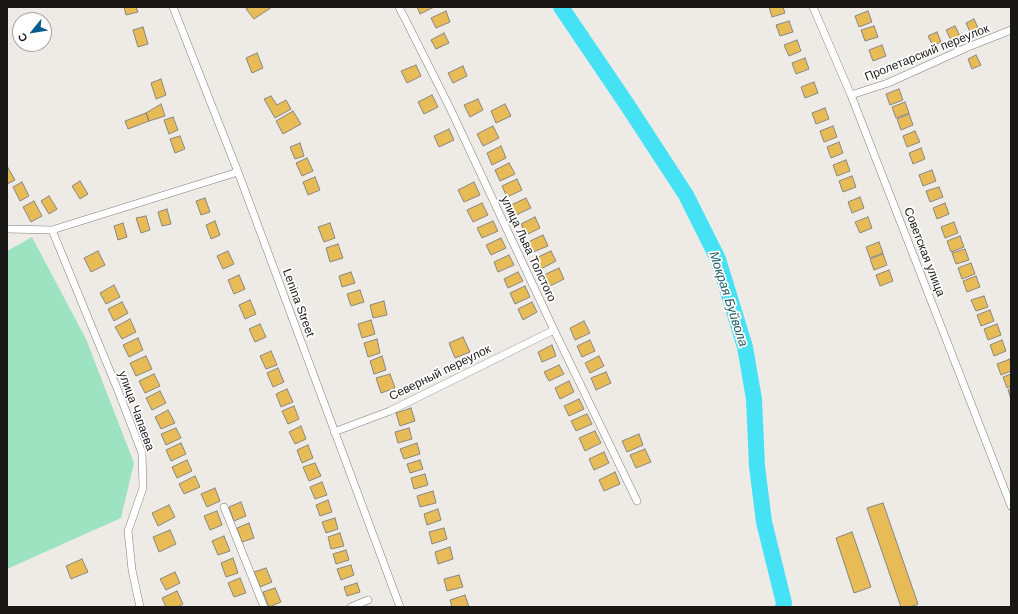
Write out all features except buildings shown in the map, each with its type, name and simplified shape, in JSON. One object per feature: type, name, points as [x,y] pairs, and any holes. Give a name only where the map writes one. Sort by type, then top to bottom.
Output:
[{"type":"street","name":"Lenina Street","points":[[173,7],[238,172],[400,607]]},
{"type":"street","name":"улица Льва Толстого","points":[[399,7],[449,106],[554,330],[637,501]]},
{"type":"street","name":"Советская улица","points":[[813,7],[851,95],[1011,506]]},
{"type":"street","name":"Пролетарский переулок","points":[[851,95],[888,83],[968,47],[1011,30]]},
{"type":"street","points":[[7,229],[52,230],[238,172]]},
{"type":"street","name":"улица Чапаева","points":[[52,230],[142,453],[143,488],[128,531],[132,570],[140,607]]},
{"type":"street","name":"Северный переулок","points":[[334,432],[390,411],[554,330]]},
{"type":"street","points":[[224,507],[264,607]]},
{"type":"street","points":[[351,607],[368,600]]},
{"type":"green space","points":[[32,237],[86,339],[134,463],[121,518],[7,569],[7,251]]},
{"type":"waterway","name":"Мокрая Буйвола","points":[[561,7],[686,195],[718,259],[745,347],[754,399],[757,466],[764,522],[784,603],[783,607]]}]
